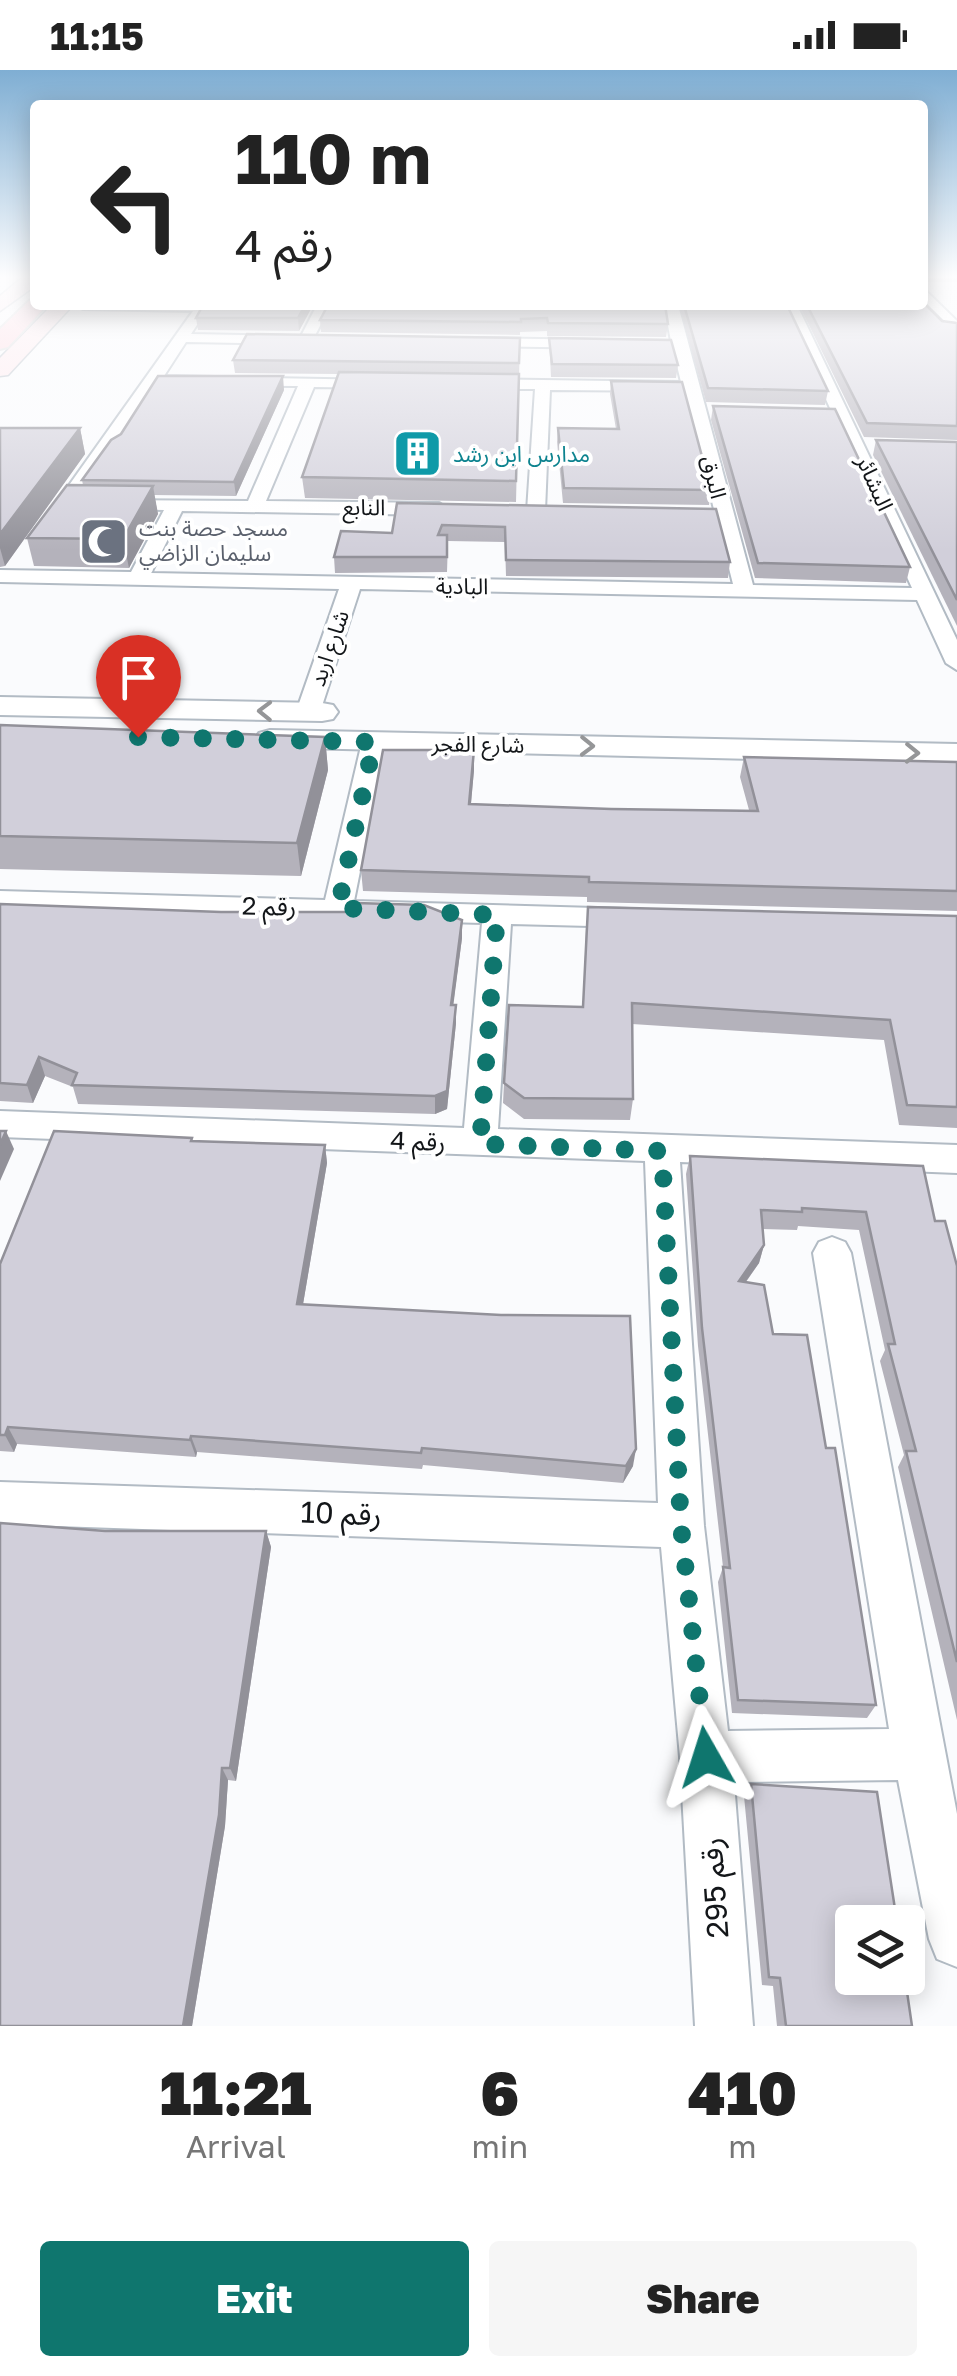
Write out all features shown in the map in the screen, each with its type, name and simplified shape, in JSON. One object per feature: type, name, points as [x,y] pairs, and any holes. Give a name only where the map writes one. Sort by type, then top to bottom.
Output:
[{"type":"street","points":[[44,532],[83,504],[162,368]]},
{"type":"street","name":"البرق","points":[[685,368],[697,412],[714,515],[745,591]]},
{"type":"street","name":"البشائر","points":[[814,368],[832,414],[866,446],[957,663]]},
{"type":"street","points":[[154,380],[386,383]]},
{"type":"street","points":[[255,505],[308,382]]},
{"type":"street","points":[[464,384],[691,387]]},
{"type":"street","points":[[536,511],[543,385]]},
{"type":"street","points":[[697,412],[717,412]]},
{"type":"street","name":"النابع","points":[[83,504],[461,510]]},
{"type":"street","points":[[138,580],[176,505]]},
{"type":"street","name":"البادية","points":[[12,571],[138,580],[925,594]]},
{"type":"street","name":"شارع اربد","points":[[308,712],[351,584]]},
{"type":"street","name":"شارع الفجر","points":[[0,706],[957,724]]},
{"type":"street","name":"شارع الفجر","points":[[0,734],[957,754]]},
{"type":"street","points":[[338,908],[374,742]]},
{"type":"street","name":"رقم 2","points":[[0,900],[650,918]]},
{"type":"street","points":[[480,1144],[497,915]]},
{"type":"street","name":"رقم 4","points":[[0,1124],[957,1159]]},
{"type":"street","name":"رقم 295","points":[[662,1151],[681,1526],[706,1757],[724,2026]]},
{"type":"street","points":[[832,1254],[918,1754],[957,1939]]},
{"type":"street","name":"رقم 10","points":[[0,1502],[681,1526]]},
{"type":"street","points":[[706,1757],[918,1754]]},
{"type":"building","points":[[702,368],[817,368],[828,391],[708,388]]},
{"type":"building","points":[[839,368],[957,368],[957,426],[867,423]]},
{"type":"building","name":"مدارس ابن رشد","points":[[339,372],[519,374],[516,481],[302,477]]},
{"type":"building","points":[[158,376],[283,376],[234,482],[82,480],[111,440],[121,434]]},
{"type":"building","points":[[611,381],[682,382],[711,490],[564,488],[558,428],[619,429]]},
{"type":"building","points":[[713,406],[835,409],[910,567],[758,563]]},
{"type":"building","points":[[0,428],[80,428],[0,534]]},
{"type":"building","points":[[876,440],[957,442],[957,600]]},
{"type":"building","points":[[67,485],[153,486],[123,539],[27,538]]},
{"type":"building","points":[[397,503],[716,509],[730,562],[506,560],[505,527],[442,525],[438,535],[447,535],[447,557],[334,557],[341,531],[392,533]]},
{"type":"building","points":[[0,725],[325,737],[297,843],[0,836]]},
{"type":"building","points":[[383,750],[474,750],[469,804],[611,809],[758,811],[744,757],[957,762],[957,891],[589,882],[589,877],[361,870]]},
{"type":"building","points":[[356,903],[424,905],[462,920],[451,1005],[456,1005],[447,1091],[435,1096],[72,1085],[77,1073],[39,1057],[27,1085],[0,1083],[0,904],[221,912],[355,912]]},
{"type":"building","points":[[588,907],[957,916],[957,1107],[907,1105],[890,1020],[632,1003],[633,1099],[524,1098],[504,1083],[509,1005],[583,1007]]},
{"type":"building","points":[[54,1131],[325,1145],[297,1304],[501,1315],[630,1316],[636,1449],[626,1466],[422,1448],[421,1453],[191,1436],[190,1440],[8,1427],[5,1435],[0,1435],[0,1264]]},
{"type":"building","points":[[690,1156],[923,1166],[935,1221],[945,1221],[957,1266],[957,1662],[906,1451],[916,1451],[888,1344],[895,1344],[866,1212],[761,1210],[764,1245],[739,1281],[764,1285],[773,1334],[807,1335],[826,1448],[835,1448],[876,1705],[738,1700],[723,1567],[730,1568],[702,1328]]},
{"type":"building","points":[[0,1523],[105,1531],[266,1531],[230,1768],[222,1768],[219,1815],[183,2026],[0,2026]]},
{"type":"building","points":[[751,1784],[877,1792],[894,1905],[835,1905],[835,1995],[907,1995],[912,2026],[786,2026],[780,1978],[769,1977]]},
{"type":"place","name":"مدارس ابن رشد","points":[[418,454]]},
{"type":"place","name":"مسجد حصة بنت سليمان الزاضي","points":[[104,541]]},
{"type":"route","points":[[138,737],[374,742],[338,908],[497,915],[480,1144],[662,1151],[681,1526],[706,1757]]}]
